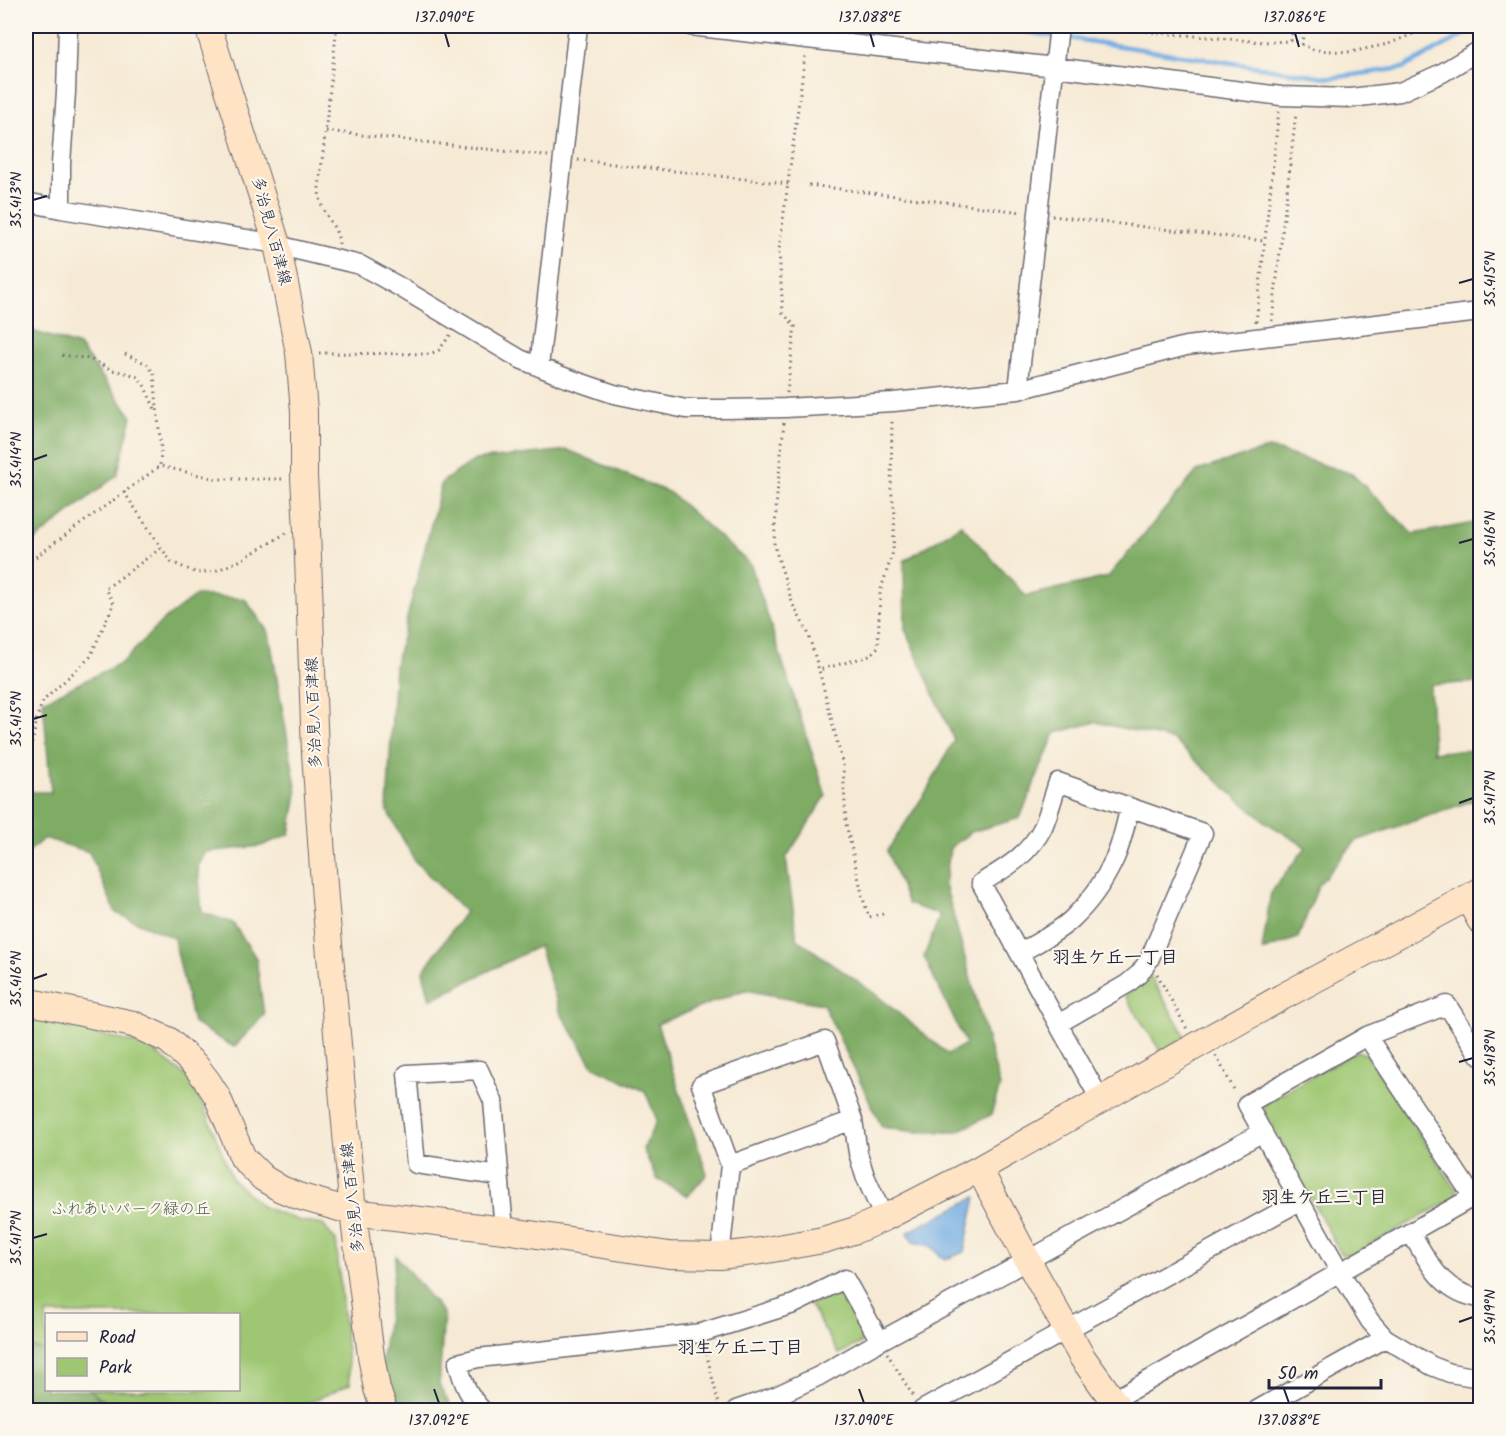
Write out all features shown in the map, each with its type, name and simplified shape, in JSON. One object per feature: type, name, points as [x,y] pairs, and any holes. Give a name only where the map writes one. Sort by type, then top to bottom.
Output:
[{"type":"street","points":[[61,209],[68,26]]},
{"type":"street","name":"多治見八百津線","points":[[208,26],[277,244],[299,353],[304,411],[304,477],[316,776],[325,898],[353,1212],[377,1389],[384,1410]]},
{"type":"street","points":[[539,366],[578,26]]},
{"type":"street","points":[[690,26],[1289,96],[1351,98],[1400,92],[1443,73],[1480,50]]},
{"type":"street","points":[[1018,390],[1059,26]]},
{"type":"street","points":[[26,202],[277,244],[360,266],[520,358],[614,394],[686,409],[785,408],[893,402],[1018,390],[1186,346],[1480,312]]},
{"type":"street","points":[[1058,1024],[1127,984],[1139,974],[1149,960],[1203,833],[1058,782],[1043,827],[1032,844],[1011,865],[981,883],[1058,1024],[1100,1099]]},
{"type":"street","points":[[1020,953],[1063,926],[1090,899],[1116,856],[1130,808]]},
{"type":"street","points":[[26,1001],[133,1024],[168,1040],[195,1065],[217,1096],[243,1158],[263,1178],[298,1196],[353,1212],[504,1230],[669,1255],[720,1256],[822,1240],[856,1230],[884,1218],[979,1169],[1282,997],[1476,903]]},
{"type":"street","points":[[1480,1056],[1447,1005],[1366,1036],[1248,1104],[1299,1201],[1370,1321],[1385,1338],[1432,1366],[1450,1373],[1480,1378]]},
{"type":"street","points":[[979,1169],[1082,1357],[1116,1406],[1340,1272],[1477,1195],[1366,1036]]},
{"type":"street","points":[[720,1256],[730,1165],[701,1084],[825,1041],[853,1120],[858,1154],[865,1176],[884,1218]]},
{"type":"street","points":[[499,1176],[416,1164],[407,1074],[479,1070],[493,1101],[504,1230]]},
{"type":"street","points":[[730,1165],[853,1120]]},
{"type":"street","points":[[736,1410],[777,1396],[819,1376],[1263,1132]]},
{"type":"street","points":[[919,1406],[1067,1330],[1299,1201]]},
{"type":"street","points":[[1411,1233],[1437,1275],[1464,1294],[1480,1298]]},
{"type":"street","points":[[482,1410],[472,1400],[458,1363],[478,1358],[700,1333],[794,1304],[845,1279],[880,1341]]},
{"type":"street","points":[[1261,1410],[1385,1338]]},
{"type":"path","points":[[337,26],[319,188],[323,209],[339,238],[340,261]]},
{"type":"path","points":[[1100,26],[1263,42],[1295,41],[1314,50],[1351,52],[1388,44],[1430,26]]},
{"type":"path","points":[[1291,41],[1293,26]]},
{"type":"path","points":[[1302,45],[1305,26]]},
{"type":"path","points":[[807,39],[779,250],[783,313],[795,326],[785,408],[774,545],[793,605],[808,633],[843,765],[846,824],[864,903],[869,917],[883,914]]},
{"type":"path","points":[[1273,336],[1271,317],[1289,96]]},
{"type":"path","points":[[1255,338],[1289,96]]},
{"type":"path","points":[[299,353],[430,354],[439,350],[460,322]]},
{"type":"path","points":[[125,354],[147,364],[154,374],[161,450],[160,466]]},
{"type":"path","points":[[62,355],[90,359],[112,370],[138,377],[157,413]]},
{"type":"path","points":[[819,670],[869,656],[878,647],[880,592],[894,543],[895,514],[891,489],[893,402]]},
{"type":"path","points":[[26,564],[160,466],[217,479],[304,477]]},
{"type":"path","points":[[124,492],[171,562],[197,573],[215,571],[239,561],[291,530],[307,530]]},
{"type":"path","points":[[26,767],[43,701],[90,657],[114,603],[105,589],[161,548]]},
{"type":"path","points":[[26,729],[36,721]]},
{"type":"path","points":[[1149,960],[1240,1100],[1248,1104]]},
{"type":"path","points":[[700,1333],[720,1410]]},
{"type":"path","points":[[880,1341],[919,1406]]},
{"type":"path","points":[[185,1404],[191,1410]]},
{"type":"green space","points":[[26,329],[79,346],[132,417],[117,475],[26,547]]},
{"type":"green space","points":[[1269,448],[1352,474],[1413,534],[1480,522],[1480,682],[1430,685],[1433,752],[1480,750],[1480,798],[1356,841],[1319,884],[1298,938],[1262,951],[1271,892],[1306,847],[1267,823],[1173,740],[1096,722],[1055,733],[1020,818],[971,832],[950,848],[945,885],[1000,1086],[991,1115],[956,1132],[915,1132],[882,1127],[823,1004],[744,990],[657,1024],[707,1174],[688,1196],[657,1179],[643,1149],[657,1120],[645,1091],[594,1067],[560,1012],[539,946],[430,1000],[423,971],[465,912],[415,861],[387,810],[395,665],[442,482],[475,460],[568,450],[670,493],[751,565],[826,796],[786,858],[797,939],[874,993],[948,1054],[966,1044],[924,957],[940,915],[908,904],[887,851],[928,789],[954,740],[905,629],[904,561],[961,525],[1026,596],[1108,577],[1197,471]]},
{"type":"green space","points":[[197,595],[245,599],[269,633],[297,793],[290,834],[261,846],[205,852],[198,867],[202,912],[233,923],[256,958],[264,1015],[234,1047],[193,1023],[174,938],[116,913],[89,852],[44,838],[26,854],[26,792],[51,792],[43,701],[123,662],[161,622]]},
{"type":"green space","points":[[1150,976],[1186,1037],[1161,1052],[1125,996]]},
{"type":"green space","name":"ふれあいパーク緑の丘","points":[[26,1017],[147,1046],[187,1077],[207,1113],[232,1179],[263,1207],[300,1221],[323,1225],[336,1241],[350,1384],[293,1410],[120,1410],[90,1391],[240,1391],[240,1313],[45,1313],[45,1362],[26,1349]]},
{"type":"green space","points":[[1356,1051],[1366,1054],[1457,1191],[1455,1198],[1350,1256],[1341,1254],[1264,1111],[1264,1104]]},
{"type":"green space","points":[[396,1256],[444,1314],[439,1385],[453,1410],[384,1410],[381,1367]]},
{"type":"green space","points":[[836,1291],[848,1295],[870,1333],[865,1341],[839,1354],[810,1305]]},
{"type":"green space","points":[[26,1345],[45,1352],[45,1391],[92,1391],[111,1410],[26,1410]]},
{"type":"water","points":[[976,1197],[964,1252],[945,1260],[931,1246],[913,1242],[908,1232]]},
{"type":"waterway","points":[[912,26],[1020,31],[1053,36]]},
{"type":"waterway","points":[[1061,37],[1331,78],[1403,68],[1480,26]]},
{"type":"district","name":"羽生ケ丘一丁目","points":[[1115,958]]},
{"type":"district","name":"羽生ケ丘三丁目","points":[[1324,1198]]},
{"type":"district","name":"羽生ケ丘二丁目","points":[[740,1348]]}]
